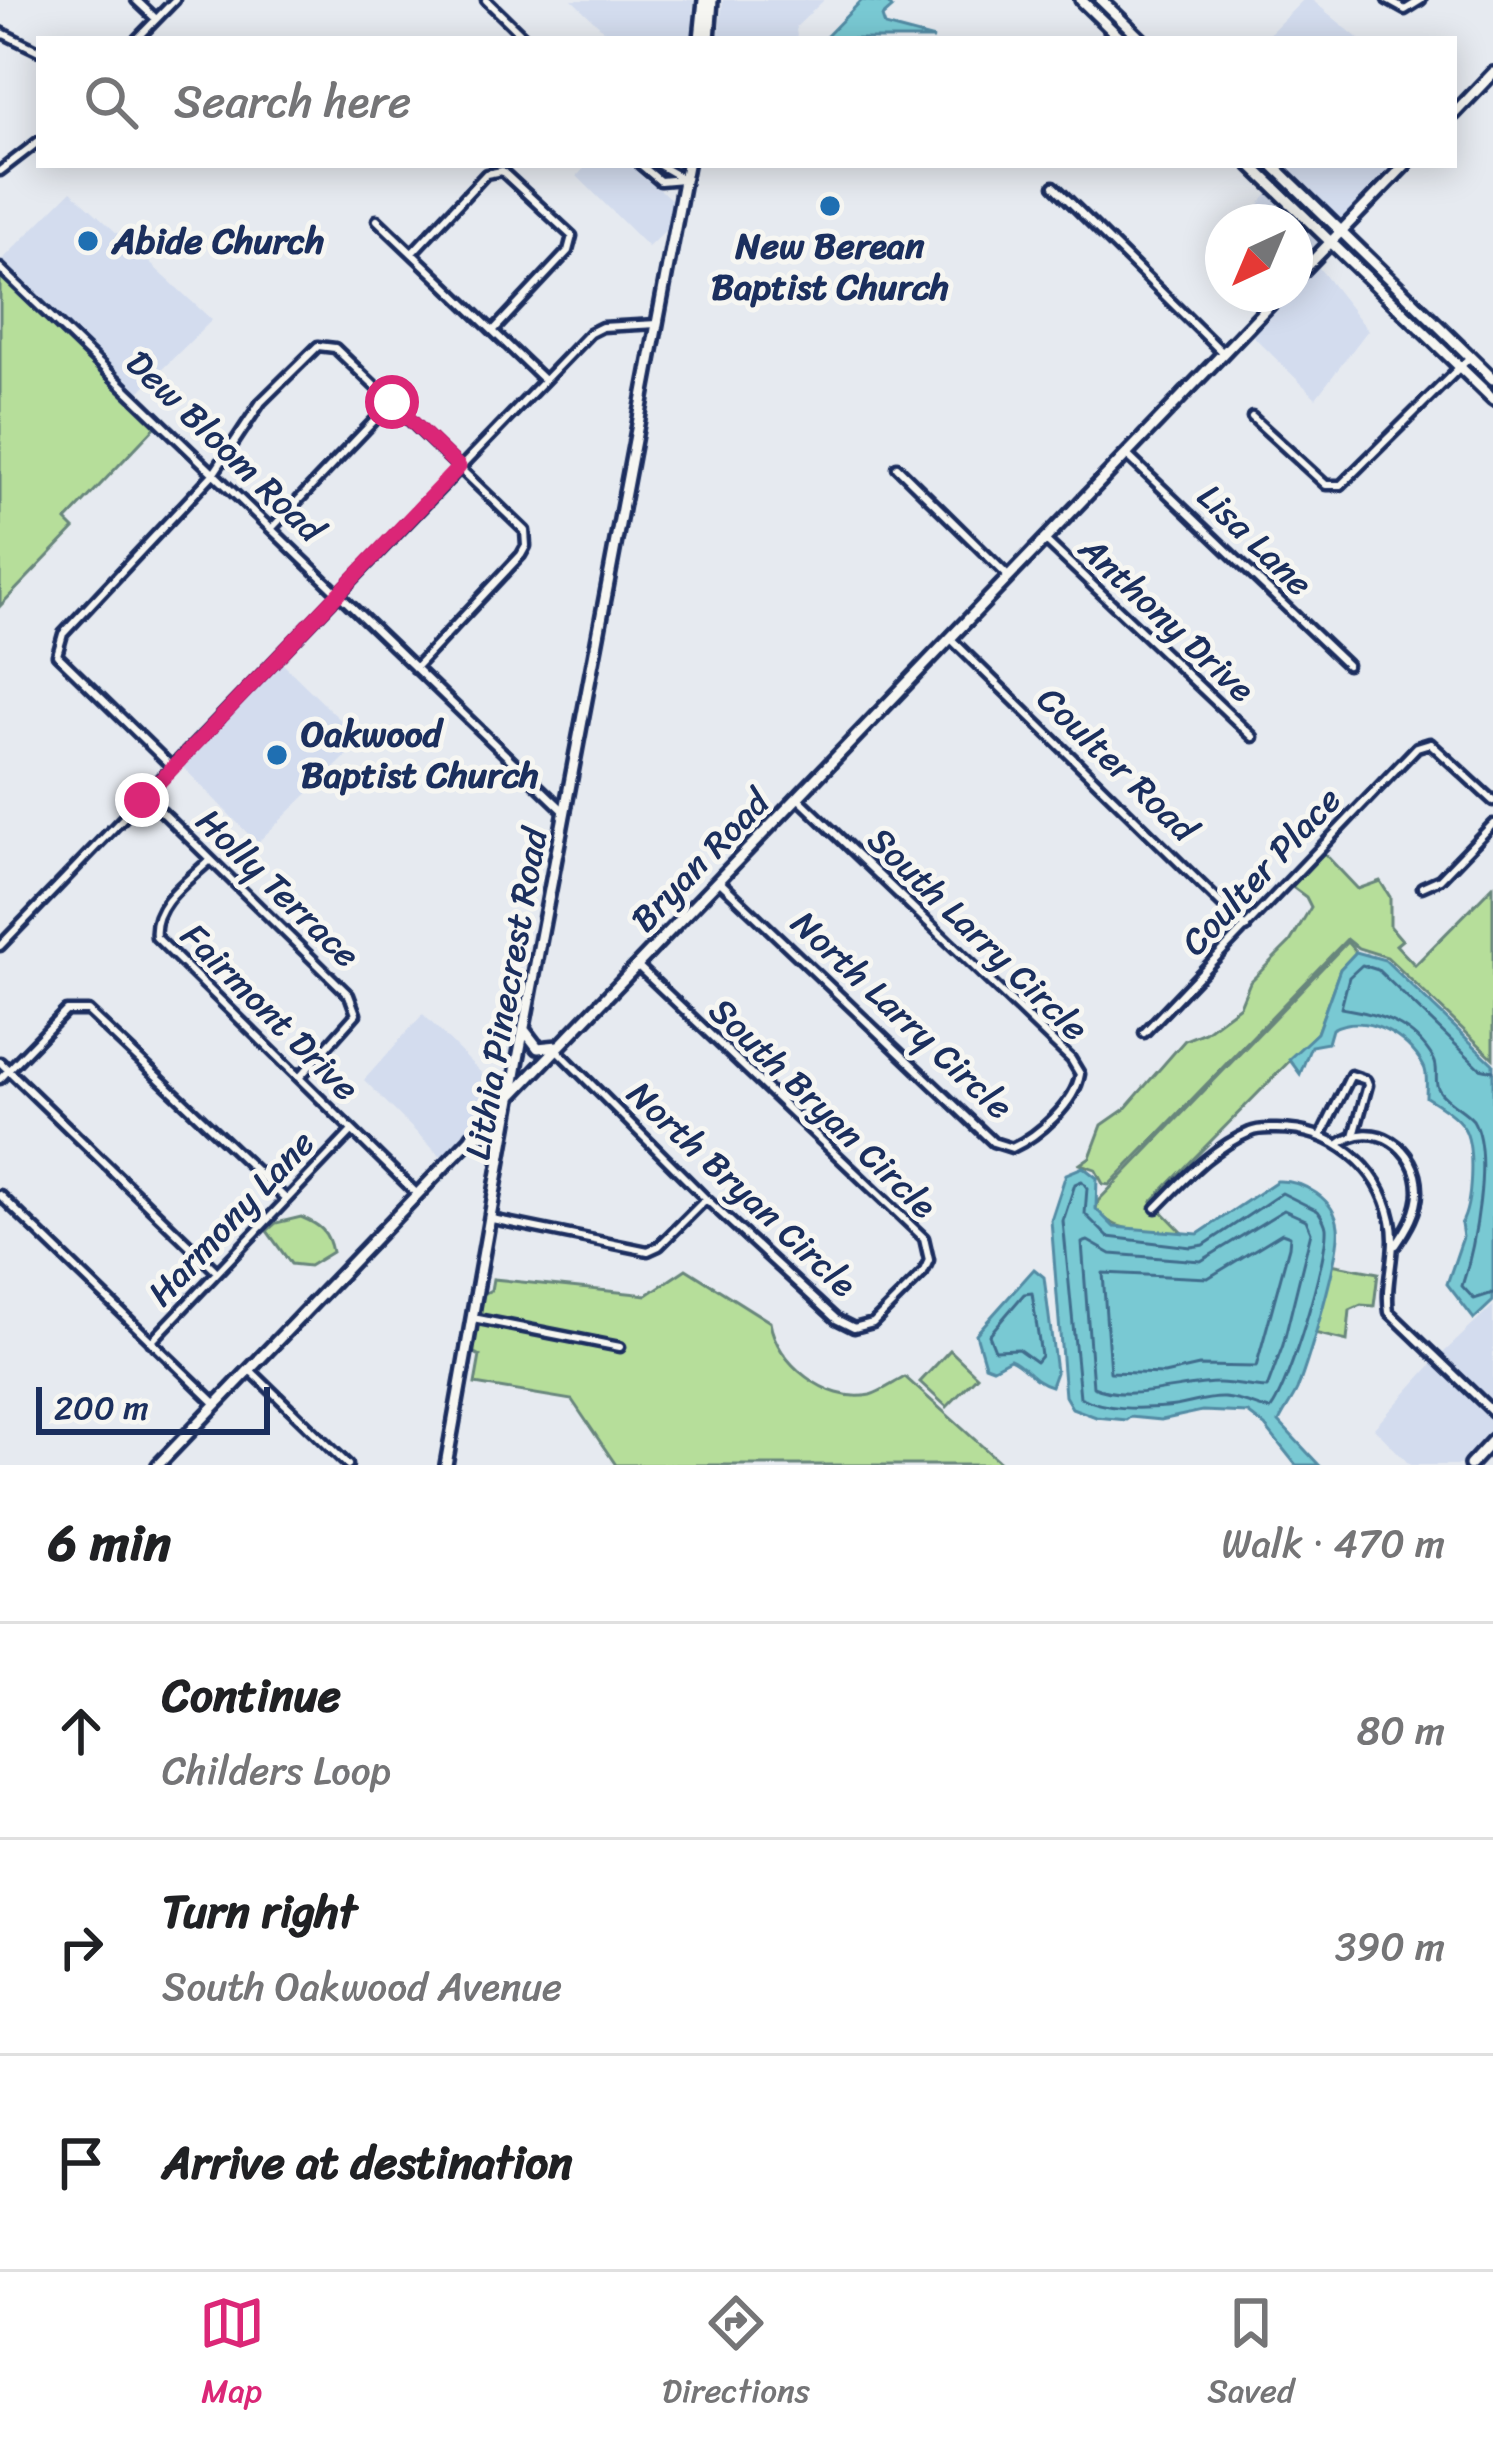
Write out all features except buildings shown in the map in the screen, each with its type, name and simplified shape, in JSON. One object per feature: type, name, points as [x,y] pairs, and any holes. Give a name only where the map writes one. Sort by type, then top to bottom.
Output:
[{"type":"main road","points":[[705,36],[708,0]]},
{"type":"main road","points":[[1090,2],[1118,36]]},
{"type":"main road","points":[[1090,2],[1138,36]]},
{"type":"main road","points":[[1457,111],[1493,73]]},
{"type":"main road","name":"Lithia Pinecrest Road","points":[[446,1465],[685,168]]},
{"type":"main road","points":[[1254,168],[1493,400]]},
{"type":"main road","points":[[1276,168],[1493,379]]},
{"type":"main road","points":[[1313,261],[1402,168]]},
{"type":"main road","name":"Bryan Road","points":[[158,1465],[1262,312]]},
{"type":"main road","points":[[524,1023],[536,1047],[557,1047]]},
{"type":"main road","points":[[472,1136],[492,1136],[503,1150]]},
{"type":"main road","points":[[1470,1465],[1493,1440]]},
{"type":"street","points":[[136,0],[156,19]]},
{"type":"street","points":[[140,36],[175,0]]},
{"type":"street","points":[[486,0],[523,36]]},
{"type":"street","points":[[1387,0],[1405,10],[1421,0]]},
{"type":"street","points":[[0,32],[36,50]]},
{"type":"street","points":[[0,171],[36,143]]},
{"type":"street","points":[[645,168],[660,181],[683,179]]},
{"type":"street","points":[[664,168],[683,179]]},
{"type":"street","points":[[412,252],[486,174],[502,172],[572,236],[568,251],[493,331]]},
{"type":"street","points":[[1054,186],[1222,353]]},
{"type":"street","points":[[377,220],[544,380]]},
{"type":"street","name":"Dew Bloom Road","points":[[0,268],[566,813]]},
{"type":"street","points":[[2,939],[142,800],[590,333],[602,327],[656,324]]},
{"type":"street","points":[[172,767],[57,655],[63,634],[214,473],[261,402],[318,346],[335,348],[525,531],[526,546],[415,668]]},
{"type":"street","points":[[1252,417],[1326,484],[1341,485],[1471,356]]},
{"type":"street","points":[[271,529],[392,402]]},
{"type":"street","name":"Lisa Lane","points":[[1126,454],[1347,665]]},
{"type":"street","points":[[897,467],[1009,577]]},
{"type":"street","name":"Anthony Drive","points":[[1045,540],[1253,737]]},
{"type":"street","name":"Coulter Road","points":[[950,638],[1246,928]]},
{"type":"street","name":"Coulter Place","points":[[1144,1033],[1417,746],[1430,743],[1493,800]]},
{"type":"street","name":"South Larry Circle","points":[[798,798],[1071,1059],[1080,1074],[1077,1090],[1053,1115]]},
{"type":"street","name":"Holly Terrace","points":[[142,800],[157,807],[349,995],[356,1014],[299,1078]]},
{"type":"street","points":[[1422,887],[1440,879],[1493,824]]},
{"type":"street","name":"Fairmont Drive","points":[[210,860],[160,910],[154,925],[156,938],[417,1194]]},
{"type":"street","name":"North Larry Circle","points":[[719,881],[993,1142],[1012,1148],[1029,1140],[1053,1115]]},
{"type":"street","name":"South Bryan Circle","points":[[636,965],[924,1238],[929,1260],[898,1298]]},
{"type":"street","points":[[0,1079],[66,1011],[88,1011],[285,1198]]},
{"type":"street","name":"North Bryan Circle","points":[[557,1047],[706,1199],[836,1319],[854,1328],[873,1323],[898,1298]]},
{"type":"street","points":[[0,1062],[217,1272]]},
{"type":"street","points":[[1321,1136],[1351,1075],[1368,1085],[1354,1136]]},
{"type":"street","points":[[1156,1208],[1207,1157],[1254,1129],[1297,1129],[1351,1152],[1376,1180],[1390,1217],[1394,1248],[1386,1292],[1389,1312],[1493,1412]]},
{"type":"street","name":"Harmony Lane","points":[[152,1342],[351,1132]]},
{"type":"street","points":[[1338,1145],[1354,1136],[1380,1135],[1395,1142],[1411,1164],[1418,1196],[1412,1218],[1394,1248]]},
{"type":"street","points":[[0,1196],[217,1405]]},
{"type":"street","points":[[492,1220],[648,1251],[659,1246],[706,1199]]},
{"type":"street","points":[[473,1318],[620,1347]]},
{"type":"street","points":[[250,1370],[348,1465]]},
{"type":"shaded area","points":[[572,0],[694,0],[692,36],[610,36]]},
{"type":"shaded area","points":[[723,0],[824,0],[796,27],[797,36],[718,36]]},
{"type":"shaded area","points":[[1303,0],[1312,0],[1355,36],[1267,36]]},
{"type":"shaded area","points":[[584,168],[636,168],[675,203],[671,225],[648,247],[577,176]]},
{"type":"shaded area","points":[[1282,168],[1397,168],[1342,225]]},
{"type":"shaded area","points":[[71,191],[212,320],[138,393],[0,262]]},
{"type":"shaded area","points":[[1271,191],[1285,204],[1259,204]]},
{"type":"shaded area","points":[[1313,230],[1326,242],[1313,255]]},
{"type":"shaded area","points":[[1316,264],[1368,330],[1316,398],[1249,332],[1268,312],[1313,312]]},
{"type":"shaded area","points":[[280,661],[362,741],[257,843],[181,765]]},
{"type":"shaded area","points":[[423,1014],[504,1096],[444,1160],[364,1080]]},
{"type":"shaded area","points":[[1493,1306],[1493,1406],[1440,1356]]},
{"type":"shaded area","points":[[1434,1362],[1493,1419],[1493,1434],[1464,1465],[1410,1465],[1374,1428]]},
{"type":"green space","points":[[0,275],[157,425],[66,521],[74,529],[0,606]]},
{"type":"green space","points":[[1323,852],[1358,889],[1380,881],[1390,897],[1390,926],[1402,940],[1396,945],[1415,965],[1493,886],[1493,1058],[1387,957],[1358,948],[1347,939],[1109,1185],[1103,1184],[1095,1169],[1080,1164],[1090,1157],[1102,1125],[1125,1109],[1185,1040],[1205,1032],[1240,1006],[1250,982],[1290,942],[1311,907],[1291,886]]},
{"type":"green space","points":[[1347,942],[1356,952],[1340,969],[1317,1033],[1152,1201],[1184,1234],[1136,1230],[1104,1218],[1096,1209],[1098,1201]]},
{"type":"green space","points":[[301,1217],[322,1230],[332,1252],[309,1266],[291,1264],[267,1231],[276,1223]]},
{"type":"green space","points":[[1331,1264],[1378,1273],[1374,1306],[1350,1310],[1347,1341],[1314,1333]]},
{"type":"green space","points":[[686,1269],[770,1322],[782,1352],[806,1377],[854,1396],[870,1395],[905,1377],[1003,1465],[616,1465],[572,1400],[475,1384],[480,1356],[471,1351],[482,1295],[491,1290],[493,1279],[647,1295]]},
{"type":"green space","points":[[950,1350],[977,1376],[947,1407],[920,1382]]},
{"type":"water","points":[[862,0],[888,3],[892,8],[882,17],[885,26],[923,36],[827,36]]},
{"type":"water","points":[[1356,952],[1385,960],[1493,1064],[1493,1301],[1474,1319],[1447,1284],[1463,1237],[1461,1224],[1470,1190],[1467,1137],[1457,1119],[1426,1097],[1425,1070],[1417,1055],[1396,1036],[1358,1023],[1332,1029],[1328,1043],[1311,1046],[1300,1074],[1289,1059],[1317,1033],[1340,969]]},
{"type":"water","points":[[1083,1167],[1097,1178],[1096,1209],[1114,1227],[1198,1234],[1277,1181],[1307,1188],[1331,1208],[1338,1241],[1329,1283],[1297,1390],[1279,1422],[1319,1465],[1296,1465],[1265,1426],[1248,1413],[1202,1411],[1161,1420],[1126,1420],[1072,1408],[1065,1396],[1051,1220],[1066,1174]]},
{"type":"water","points":[[1034,1269],[1044,1277],[1056,1372],[1051,1386],[1010,1359],[993,1368],[985,1365],[976,1334]]},
{"type":"place","name":"New Berean Baptist Church","points":[[830,206]]},
{"type":"place","name":"Abide Church","points":[[88,241]]},
{"type":"place","name":"Oakwood Baptist Church","points":[[277,755]]},
{"type":"route","points":[[142,800],[459,467],[392,402]]}]
